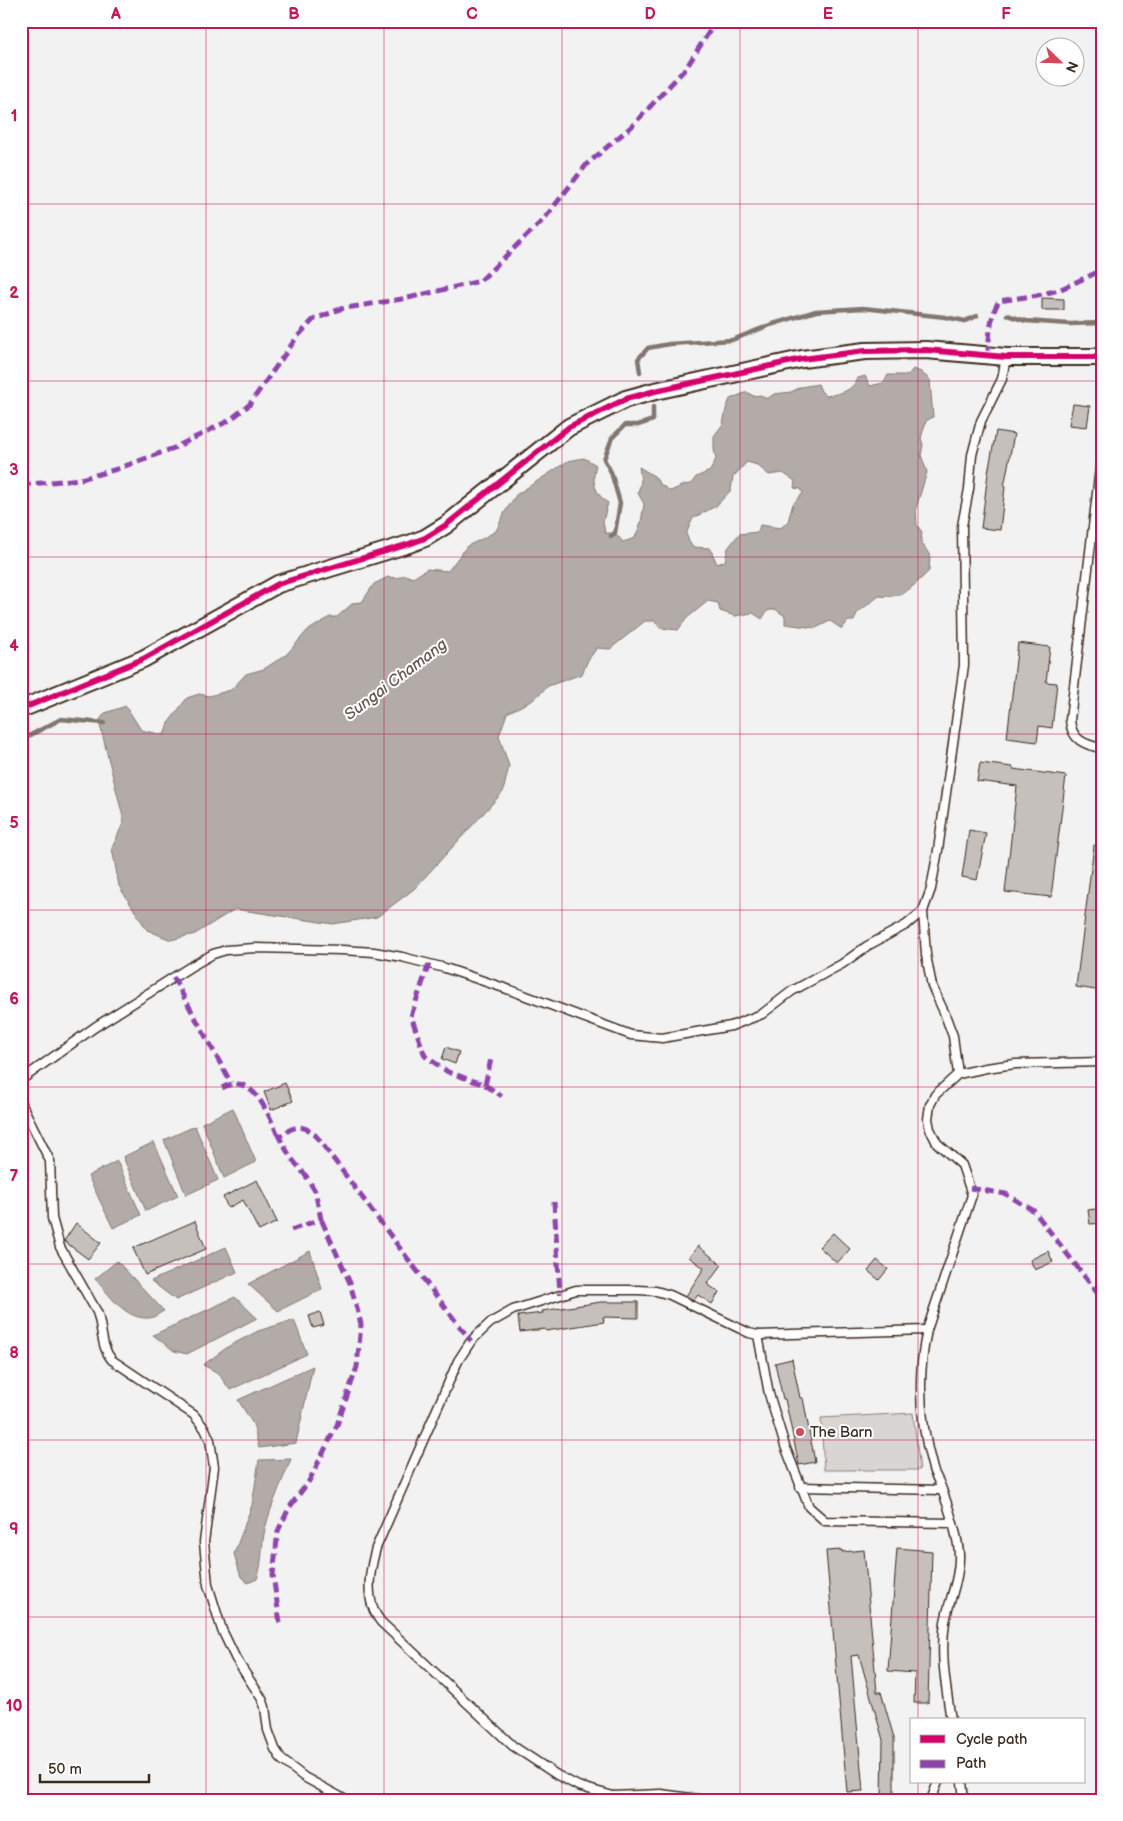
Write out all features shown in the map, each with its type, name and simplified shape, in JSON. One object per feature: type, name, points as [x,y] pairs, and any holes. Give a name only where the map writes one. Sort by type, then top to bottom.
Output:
[{"type":"street","points":[[21,709],[143,659],[278,584],[425,538],[446,525],[569,427],[626,399],[655,390],[793,361],[848,352],[897,349],[1006,357],[1102,356]]},
{"type":"lane","points":[[958,1074],[953,1036],[932,986],[926,955],[923,911],[931,889],[938,850],[964,665],[962,526],[969,489],[972,455],[981,421],[1002,379],[1006,357]]},
{"type":"lane","points":[[1102,451],[1070,720],[1070,728],[1079,740],[1090,746],[1102,748]]},
{"type":"lane","points":[[21,1080],[95,1027],[190,967],[213,954],[226,950],[255,948],[342,950],[374,952],[402,957],[445,968],[510,990],[624,1033],[647,1038],[662,1038],[731,1026],[762,1014],[792,991],[842,964],[867,946],[906,925],[923,911]]},
{"type":"lane","points":[[950,1718],[943,1670],[943,1653],[946,1619],[960,1555],[942,1490],[934,1470],[921,1401],[920,1376],[927,1330],[972,1195],[962,1165],[936,1142],[928,1119],[930,1106],[935,1095],[958,1074],[1015,1064],[1102,1062]]},
{"type":"lane","points":[[21,1103],[50,1161],[52,1218],[60,1248],[98,1312],[107,1354],[112,1360],[194,1415],[205,1429],[210,1440],[214,1467],[204,1542],[208,1585],[225,1637],[236,1659],[262,1699],[268,1730],[275,1749],[282,1760],[291,1768],[346,1800]]},
{"type":"lane","points":[[705,1800],[668,1794],[625,1797],[600,1794],[578,1786],[532,1760],[513,1746],[381,1622],[375,1614],[371,1605],[371,1567],[384,1527],[458,1361],[467,1346],[480,1331],[500,1317],[513,1310],[576,1290],[656,1291],[670,1295],[758,1336],[927,1330]]},
{"type":"lane","points":[[758,1336],[769,1394],[784,1446],[809,1507],[825,1521],[952,1523]]},
{"type":"lane","points":[[800,1487],[942,1490]]},
{"type":"lane","points":[[931,1800],[937,1784]]},
{"type":"lane","points":[[962,1784],[964,1800]]},
{"type":"shaded area","points":[[913,1413],[920,1470],[824,1470],[821,1418]]},
{"type":"water","points":[[913,369],[921,372],[930,380],[933,417],[926,421],[921,438],[923,445],[921,455],[927,472],[916,508],[917,525],[922,532],[921,541],[930,556],[929,571],[907,591],[895,596],[879,596],[857,613],[854,621],[848,621],[842,629],[830,621],[816,628],[785,624],[785,616],[775,609],[767,611],[762,619],[753,613],[735,616],[720,611],[718,603],[708,601],[687,618],[678,630],[660,628],[655,621],[645,621],[610,649],[597,648],[588,660],[582,674],[548,686],[533,700],[507,713],[499,736],[509,766],[503,792],[414,889],[377,917],[333,924],[235,909],[195,934],[171,940],[147,930],[119,886],[112,848],[124,821],[99,721],[105,713],[126,706],[141,730],[164,735],[169,722],[187,698],[199,694],[209,696],[231,690],[246,674],[264,669],[287,654],[307,631],[330,617],[337,617],[353,603],[362,602],[374,584],[388,577],[397,578],[405,575],[413,578],[427,569],[448,571],[467,546],[496,531],[516,495],[568,461],[584,458],[596,465],[595,487],[600,496],[608,503],[603,521],[605,533],[615,533],[623,542],[635,538],[641,522],[644,504],[638,493],[641,481],[639,467],[654,476],[660,484],[670,491],[691,484],[696,477],[710,471],[716,459],[714,436],[723,424],[730,399],[747,392],[753,396],[761,395],[767,399],[774,394],[791,392],[801,387],[818,384],[826,396],[849,389],[858,378],[865,376],[870,386],[883,383],[888,375],[908,375]],"holes":[[[747,462],[757,465],[769,475],[783,473],[795,481],[794,488],[801,489],[803,493],[793,504],[788,521],[781,528],[760,525],[758,532],[739,534],[728,548],[725,561],[717,564],[710,548],[692,547],[686,534],[693,518],[716,506],[731,490],[733,477]]]},
{"type":"water","points":[[233,1108],[256,1162],[224,1178],[202,1123]]},
{"type":"water","points":[[195,1126],[218,1180],[186,1195],[164,1140]]},
{"type":"water","points":[[154,1142],[178,1196],[146,1211],[123,1157]]},
{"type":"water","points":[[117,1161],[141,1215],[113,1228],[88,1176]]},
{"type":"water","points":[[226,1247],[237,1272],[176,1300],[151,1281]]},
{"type":"water","points":[[310,1251],[322,1289],[278,1311],[248,1284]]},
{"type":"water","points":[[117,1261],[164,1311],[151,1318],[140,1318],[118,1305],[95,1279]]},
{"type":"water","points":[[235,1297],[257,1318],[187,1354],[174,1351],[153,1335]]},
{"type":"water","points":[[294,1320],[307,1354],[230,1390],[218,1373],[203,1365],[229,1346],[258,1331]]},
{"type":"water","points":[[313,1366],[296,1443],[259,1448],[253,1424],[238,1400]]},
{"type":"water","points":[[291,1459],[267,1520],[257,1579],[248,1583],[241,1577],[234,1554],[252,1505],[259,1460]]},
{"type":"building","points":[[1042,298],[1064,299],[1064,310],[1042,310]]},
{"type":"building","points":[[1073,404],[1090,406],[1087,427],[1069,425]]},
{"type":"building","points":[[996,431],[1014,434],[1004,487],[1000,530],[981,528]]},
{"type":"building","points":[[1018,643],[1050,647],[1046,682],[1057,683],[1052,728],[1039,726],[1037,742],[1007,738]]},
{"type":"building","points":[[980,763],[1066,776],[1051,897],[1005,892],[1017,786],[977,781]]},
{"type":"building","points":[[969,830],[986,833],[977,880],[962,877]]},
{"type":"building","points":[[1094,845],[1102,846],[1102,934],[1100,946],[1102,946],[1102,991],[1076,987]]},
{"type":"building","points":[[446,1047],[459,1052],[455,1064],[442,1059]]},
{"type":"building","points":[[285,1083],[293,1101],[271,1110],[264,1092]]},
{"type":"building","points":[[257,1180],[277,1222],[259,1231],[243,1200],[228,1208],[223,1197]]},
{"type":"building","points":[[1102,1208],[1102,1223],[1090,1224],[1088,1210]]},
{"type":"building","points":[[195,1221],[206,1249],[145,1275],[133,1248]]},
{"type":"building","points":[[76,1223],[101,1243],[88,1259],[64,1241]]},
{"type":"building","points":[[833,1233],[850,1249],[837,1263],[819,1247]]},
{"type":"building","points":[[698,1246],[722,1265],[707,1284],[719,1292],[712,1304],[698,1295],[694,1300],[686,1296],[704,1268],[689,1257]]},
{"type":"building","points":[[1048,1251],[1053,1262],[1035,1270],[1030,1260]]},
{"type":"building","points":[[877,1260],[888,1269],[879,1280],[868,1271]]},
{"type":"building","points":[[601,1302],[638,1302],[638,1318],[603,1317],[604,1322],[546,1331],[545,1329],[520,1332],[518,1316]]},
{"type":"building","points":[[320,1312],[324,1325],[313,1328],[309,1316]]},
{"type":"building","name":"The Barn","points":[[792,1359],[800,1398],[803,1398],[815,1462],[799,1465],[775,1363]]},
{"type":"building","points":[[897,1548],[932,1551],[928,1703],[914,1703],[915,1673],[888,1671]]},
{"type":"building","points":[[842,1550],[842,1552],[864,1550],[877,1692],[881,1692],[894,1738],[894,1800],[882,1800],[883,1740],[859,1655],[851,1656],[863,1791],[847,1792],[826,1551]]},
{"type":"waterway","name":"Sungai Chamang","points":[[640,372],[638,359],[648,348],[669,344],[732,340],[770,325],[816,311],[863,308],[965,321],[977,316]]},
{"type":"waterway","name":"Sungai Chamang","points":[[1007,315],[1026,321],[1069,324],[1102,323]]},
{"type":"waterway","name":"Sungai Chamang","points":[[611,536],[615,533],[620,503],[611,472],[604,459],[612,438],[625,425],[638,425],[653,420],[653,407]]},
{"type":"waterway","name":"Sungai Chamang","points":[[21,740],[61,719],[104,723]]},
{"type":"marked path","points":[[21,485],[81,479],[117,469],[174,448],[230,420],[249,405],[297,337],[313,320],[340,309],[408,298],[480,281],[544,219],[587,164],[632,126],[686,68],[716,21]]},
{"type":"marked path","points":[[987,356],[993,314],[999,301],[1059,290],[1102,270]]},
{"type":"marked path","points":[[429,964],[411,1016],[425,1056],[448,1072],[485,1085],[491,1059]]},
{"type":"marked path","points":[[173,977],[231,1083]]},
{"type":"marked path","points":[[222,1088],[233,1084],[242,1085],[251,1090],[264,1107],[279,1137]]},
{"type":"marked path","points":[[485,1085],[502,1096]]},
{"type":"marked path","points":[[291,1230],[321,1219],[315,1191],[306,1176],[291,1158],[279,1137],[289,1130],[298,1127],[307,1129],[317,1137],[471,1341]]},
{"type":"marked path","points":[[970,1188],[1006,1194],[1034,1211],[1102,1299]]},
{"type":"marked path","points":[[554,1202],[560,1294]]},
{"type":"marked path","points":[[280,1623],[273,1575],[278,1531],[289,1508],[309,1481],[337,1425],[357,1367],[361,1324],[350,1283],[321,1219]]},
{"type":"marked path","points":[[21,1780],[23,1800]]},
{"type":"cycle path","points":[[21,709],[143,659],[278,584],[425,538],[446,525],[569,427],[626,399],[802,359],[865,351],[926,350],[1006,357],[1102,357]]},
{"type":"place","name":"The Barn","points":[[800,1432]]}]
